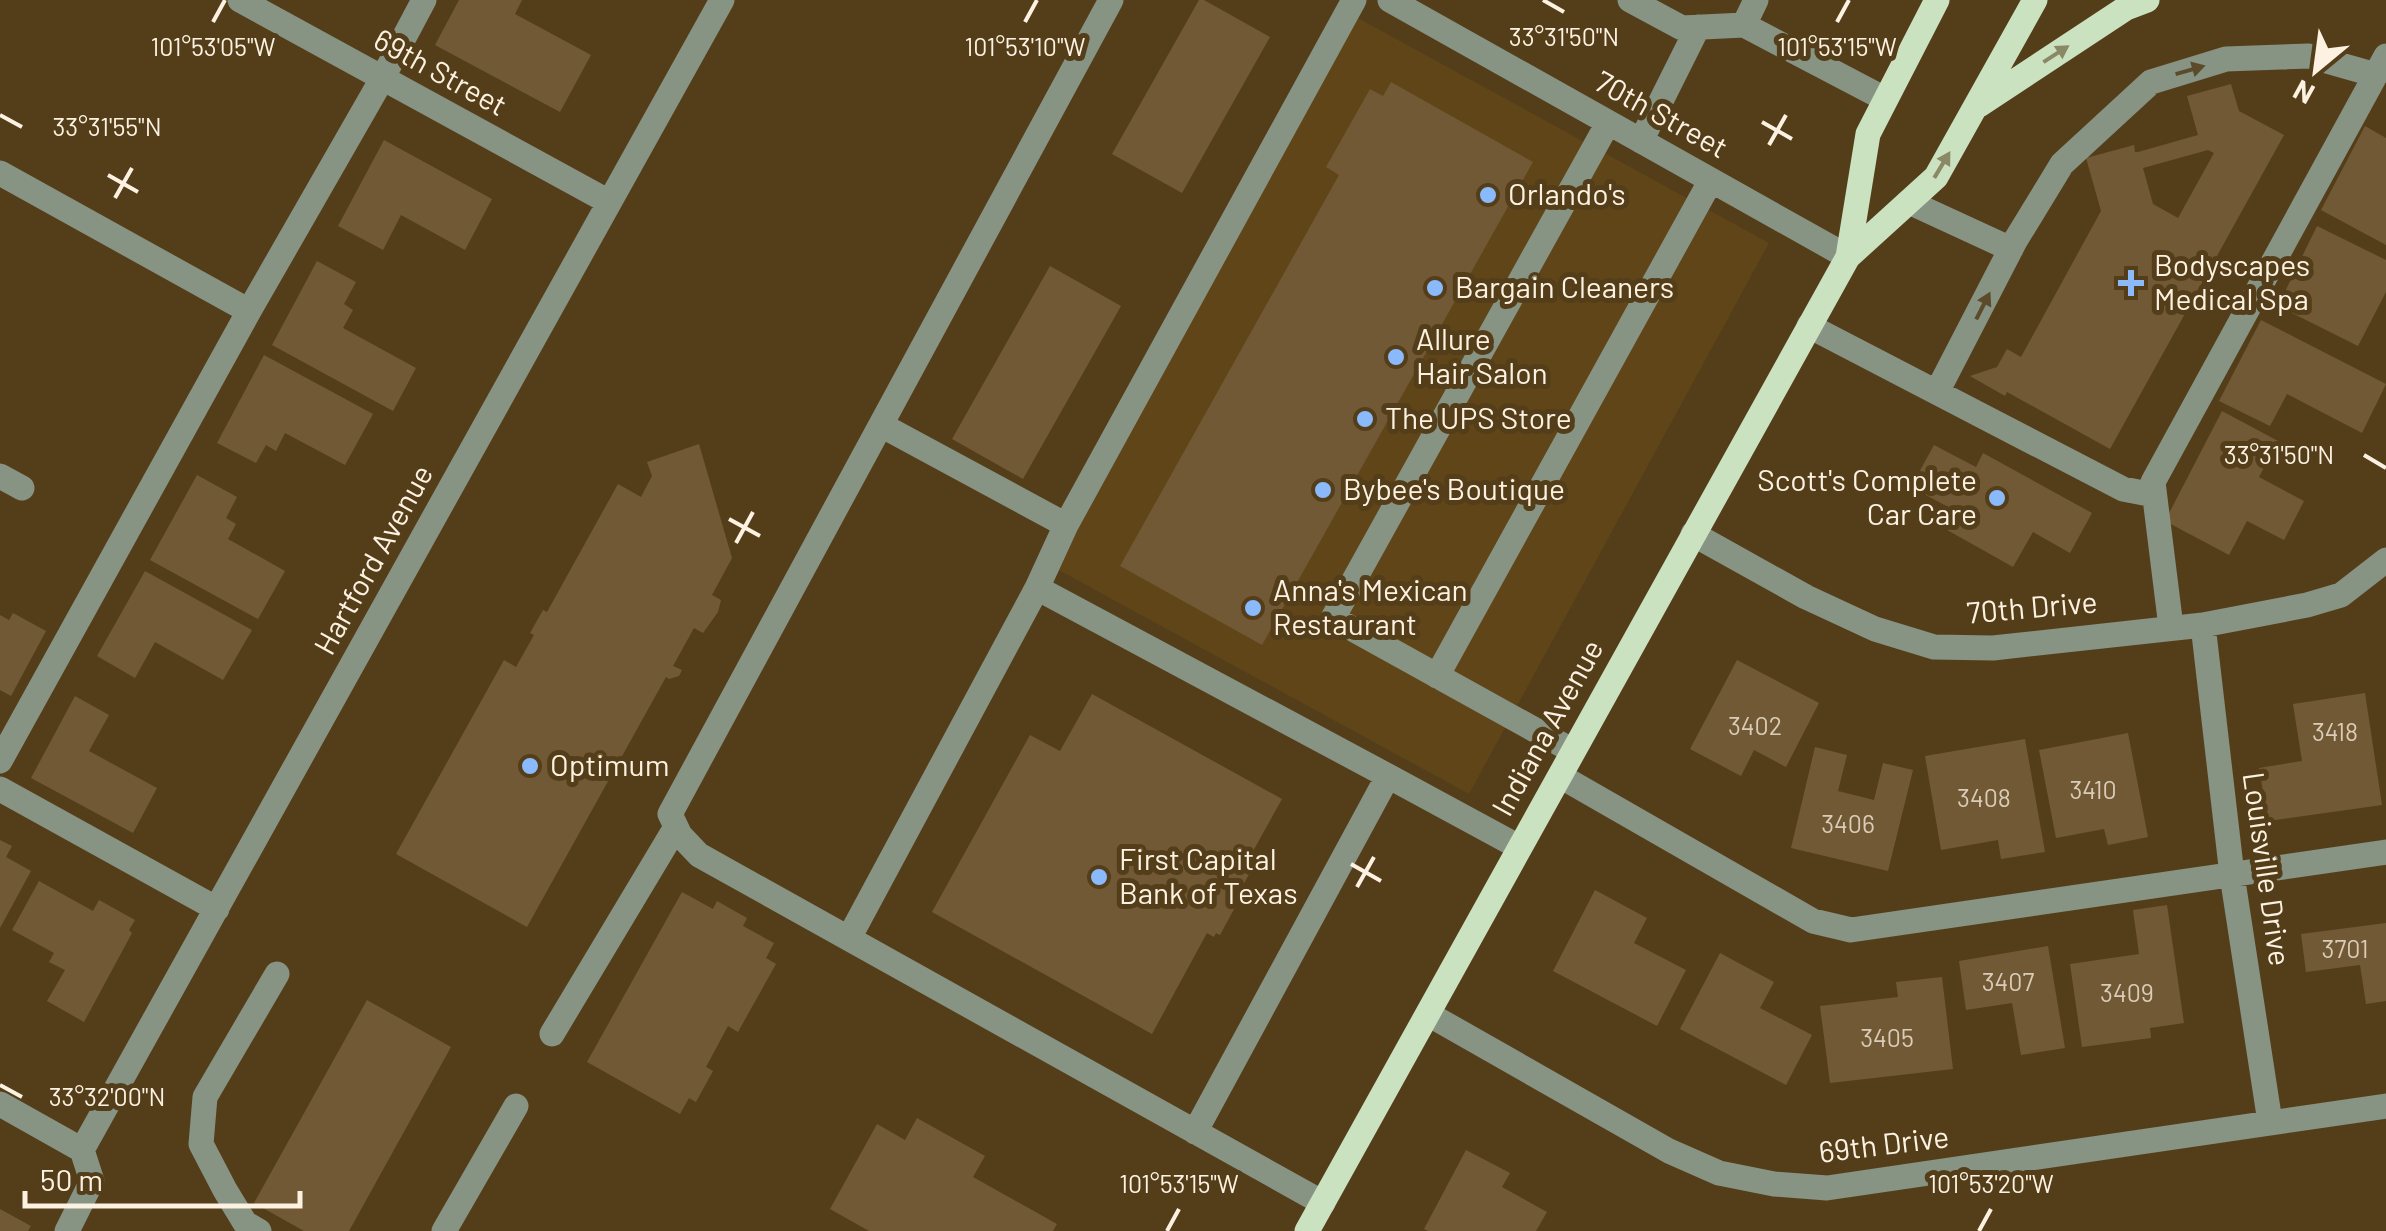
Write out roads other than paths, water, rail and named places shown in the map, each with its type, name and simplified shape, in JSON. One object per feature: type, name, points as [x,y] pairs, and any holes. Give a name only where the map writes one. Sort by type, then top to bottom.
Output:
[{"type":"main road","name":"Indiana Avenue","points":[[1848,257],[1868,134],[1937,0]]},
{"type":"main road","name":"Indiana Avenue","points":[[1307,1231],[1848,257],[1936,178],[2035,0]]},
{"type":"main road","points":[[1974,108],[2126,8],[2148,0]]},
{"type":"street","name":"69th Street","points":[[240,0],[610,202]]},
{"type":"street","points":[[0,760],[424,0]]},
{"type":"street","name":"Hartford Avenue","points":[[82,1150],[722,0]]},
{"type":"street","points":[[1111,0],[670,814],[680,835],[699,856],[1323,1203]]},
{"type":"street","points":[[849,938],[1169,333],[1354,0]]},
{"type":"street","name":"70th Street","points":[[1390,0],[1848,257]]},
{"type":"street","points":[[1630,0],[1682,28],[1744,25],[1885,99]]},
{"type":"street","points":[[1744,25],[1756,0]]},
{"type":"street","points":[[1641,141],[1698,27]]},
{"type":"street","points":[[1937,392],[2010,249],[2062,164],[2151,82],[2226,60],[2309,56],[2381,66],[2152,482],[2172,627]]},
{"type":"street","points":[[1573,751],[1334,618],[1608,122]]},
{"type":"street","points":[[0,173],[249,310]]},
{"type":"street","points":[[1437,676],[1711,180]]},
{"type":"street","points":[[1910,202],[2010,249]]},
{"type":"street","points":[[1809,326],[2123,489],[2154,495]]},
{"type":"street","points":[[881,425],[1066,525]]},
{"type":"street","name":"70th Drive","points":[[1693,534],[1806,597],[1875,629],[1934,647],[1994,648],[2202,624],[2306,605],[2341,595],[2386,560]]},
{"type":"street","points":[[1037,588],[1520,847]]},
{"type":"street","name":"Louisville Drive","points":[[2202,624],[2232,875],[2270,1122]]},
{"type":"street","points":[[1196,1132],[1388,776]]},
{"type":"street","points":[[1560,776],[1814,922],[1851,930],[2386,852]]},
{"type":"street","points":[[0,788],[216,909]]},
{"type":"street","points":[[552,1034],[676,827]]},
{"type":"street","points":[[259,1231],[245,1223],[201,1144],[205,1097],[276,974]]},
{"type":"street","name":"69th Drive","points":[[1428,1014],[1668,1151],[1720,1173],[1774,1184],[1828,1188],[2386,1106]]},
{"type":"street","points":[[0,1104],[82,1150],[92,1181],[67,1231]]},
{"type":"street","points":[[444,1231],[516,1106]]},
{"type":"place","name":"Orlando's","points":[[1488,195]]},
{"type":"place","name":"Bodyscapes Medical Spa","points":[[2131,283]]},
{"type":"place","name":"Bargain Cleaners","points":[[1435,288]]},
{"type":"place","name":"Allure Hair Salon","points":[[1396,357]]},
{"type":"place","name":"The UPS Store","points":[[1365,419]]},
{"type":"place","name":"Bybee's Boutique","points":[[1323,490]]},
{"type":"place","name":"Scott's Complete Car Care","points":[[1997,498]]},
{"type":"place","name":"Anna's Mexican Restaurant","points":[[1253,608]]},
{"type":"place","name":"Optimum","points":[[530,766]]},
{"type":"place","name":"First Capital Bank of Texas","points":[[1099,877]]}]
